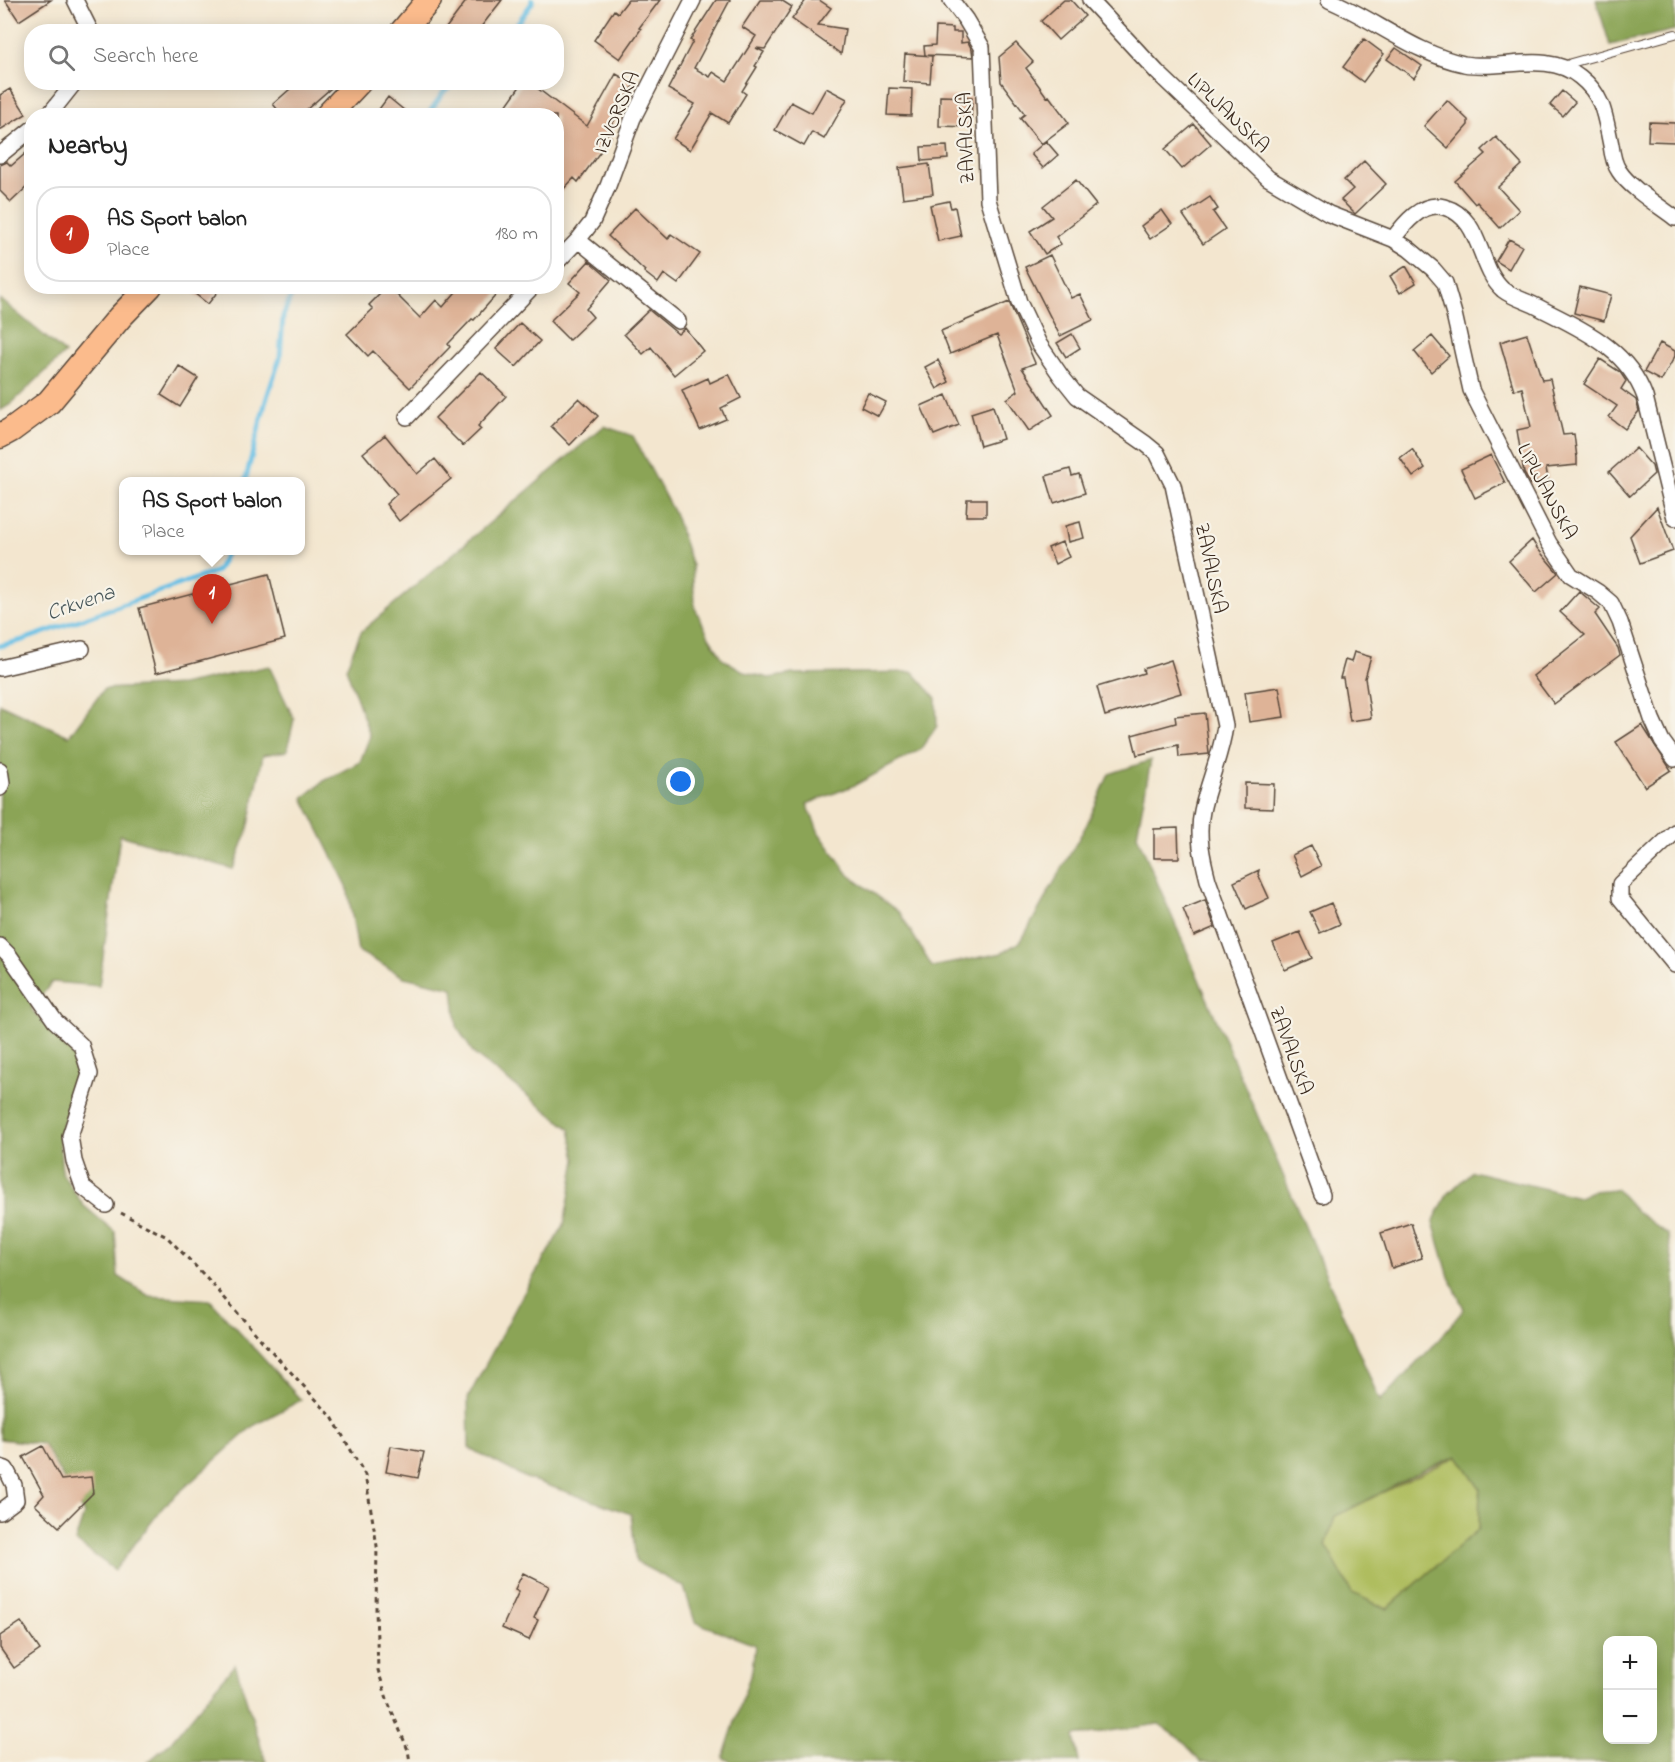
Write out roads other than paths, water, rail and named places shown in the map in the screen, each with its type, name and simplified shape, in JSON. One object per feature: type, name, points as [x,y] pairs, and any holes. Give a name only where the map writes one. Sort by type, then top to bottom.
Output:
[{"type":"main road","points":[[409,24],[429,0]]},
{"type":"main road","points":[[335,108],[351,90]]},
{"type":"main road","points":[[0,436],[49,402],[120,317],[142,294]]},
{"type":"street","points":[[75,0],[87,24]]},
{"type":"street","name":"IZVORSKA","points":[[564,255],[592,222],[633,118],[693,0]]},
{"type":"street","name":"ZAVALSKA","points":[[951,0],[982,47],[988,200],[1019,302],[1039,344],[1077,396],[1157,453],[1173,485],[1225,726],[1222,748],[1202,812],[1201,851],[1208,880],[1322,1195]]},
{"type":"street","name":"LIPLJANSKA","points":[[1090,0],[1157,72],[1268,178],[1329,214],[1393,239],[1433,269],[1445,283],[1471,390],[1549,543],[1571,575],[1611,603],[1620,622],[1652,719],[1662,741],[1675,759]]},
{"type":"street","points":[[1329,0],[1418,47],[1448,59],[1465,64],[1487,66],[1541,63],[1564,68],[1578,75],[1594,89],[1602,105],[1612,154],[1618,171],[1675,218]]},
{"type":"street","points":[[54,108],[69,90]]},
{"type":"street","points":[[0,155],[24,136]]},
{"type":"street","points":[[1393,239],[1405,222],[1431,206],[1445,207],[1465,220],[1475,234],[1489,269],[1504,290],[1591,334],[1609,346],[1629,366],[1640,382],[1675,518]]},
{"type":"street","points":[[578,240],[678,321]]},
{"type":"street","points":[[407,417],[525,294]]},
{"type":"street","points":[[0,668],[82,649]]},
{"type":"street","points":[[0,770],[2,783],[0,788]]},
{"type":"street","points":[[1675,832],[1620,884],[1620,898],[1675,965]]},
{"type":"street","points":[[0,946],[9,955],[55,1021],[81,1045],[90,1074],[70,1136],[74,1161],[83,1187],[106,1204]]},
{"type":"street","points":[[0,1467],[6,1469],[14,1485],[16,1500],[0,1512]]},
{"type":"lane","points":[[1564,68],[1571,63],[1675,34]]},
{"type":"waterway","name":"Crkvena","points":[[517,24],[532,0]]},
{"type":"waterway","name":"Crkvena","points":[[433,108],[445,90]]},
{"type":"waterway","name":"Crkvena","points":[[246,477],[266,400],[280,358],[283,316],[292,294]]},
{"type":"waterway","name":"Crkvena","points":[[0,646],[23,640],[217,571],[225,555]]},
{"type":"place","name":"AS Sport balon","points":[[212,624]]}]
